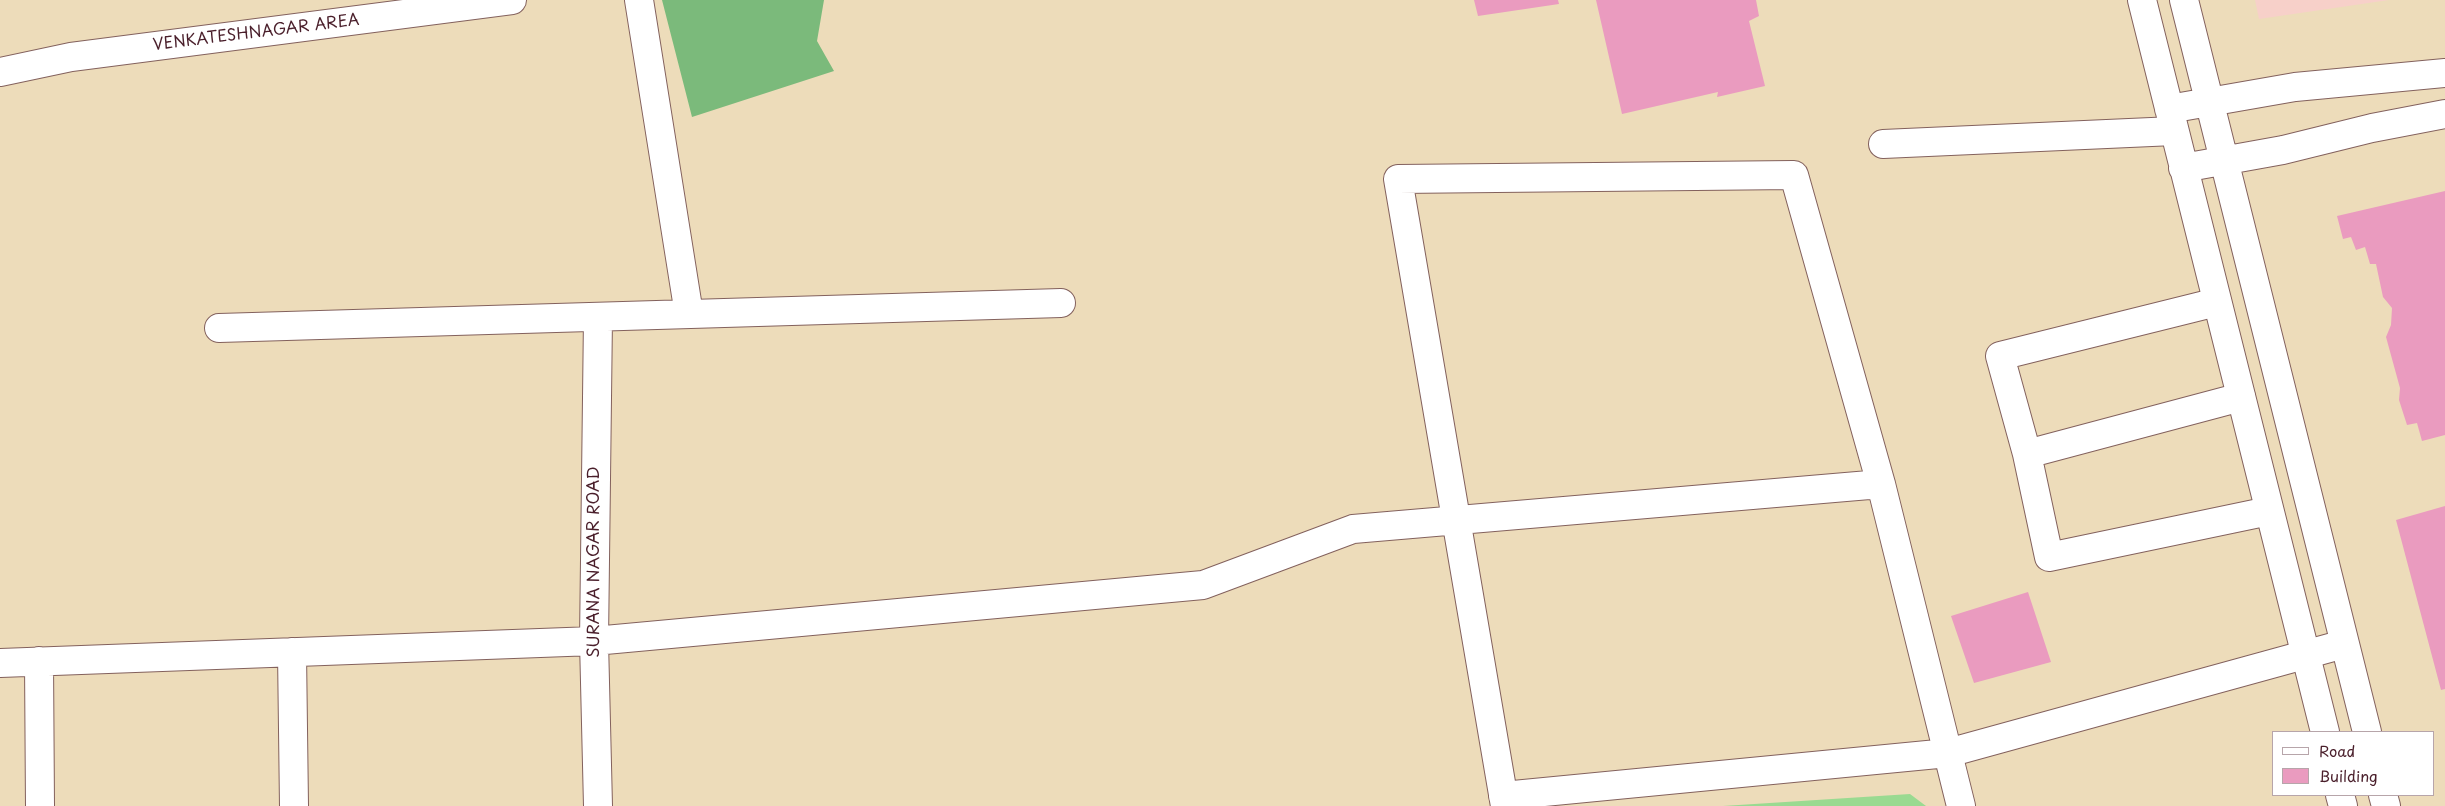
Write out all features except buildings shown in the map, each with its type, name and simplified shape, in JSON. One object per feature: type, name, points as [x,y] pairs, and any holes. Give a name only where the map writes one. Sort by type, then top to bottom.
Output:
[{"type":"street","name":"VENKATESHNAGAR AREA","points":[[0,72],[71,57],[512,0]]},
{"type":"street","points":[[639,0],[690,314]]},
{"type":"street","points":[[2142,0],[2325,731]]},
{"type":"street","points":[[2184,0],[2367,731]]},
{"type":"street","points":[[1883,144],[2171,120],[2209,102],[2296,87],[2445,73]]},
{"type":"street","points":[[2183,168],[2283,150],[2372,128],[2445,114]]},
{"type":"street","points":[[1961,806],[1948,753],[1881,484],[1794,175],[1398,179],[1454,520],[1504,801],[1948,753],[2344,644]]},
{"type":"street","points":[[2217,302],[2000,356],[2027,454],[2049,557],[2269,510]]},
{"type":"street","points":[[219,328],[1061,303]]},
{"type":"street","name":"SURANA NAGAR ROAD","points":[[598,317],[594,641],[598,806]]},
{"type":"street","points":[[2027,454],[2241,397]]},
{"type":"street","points":[[0,663],[594,641],[1203,585],[1353,529],[1881,484]]},
{"type":"street","points":[[292,652],[294,806]]},
{"type":"street","points":[[39,661],[40,806]]},
{"type":"shaded area","points":[[2255,0],[2389,0],[2259,19]]},
{"type":"green space","points":[[662,0],[824,0],[817,41],[834,71],[692,117]]},
{"type":"green space","points":[[1910,794],[1926,806],[1723,806]]}]
